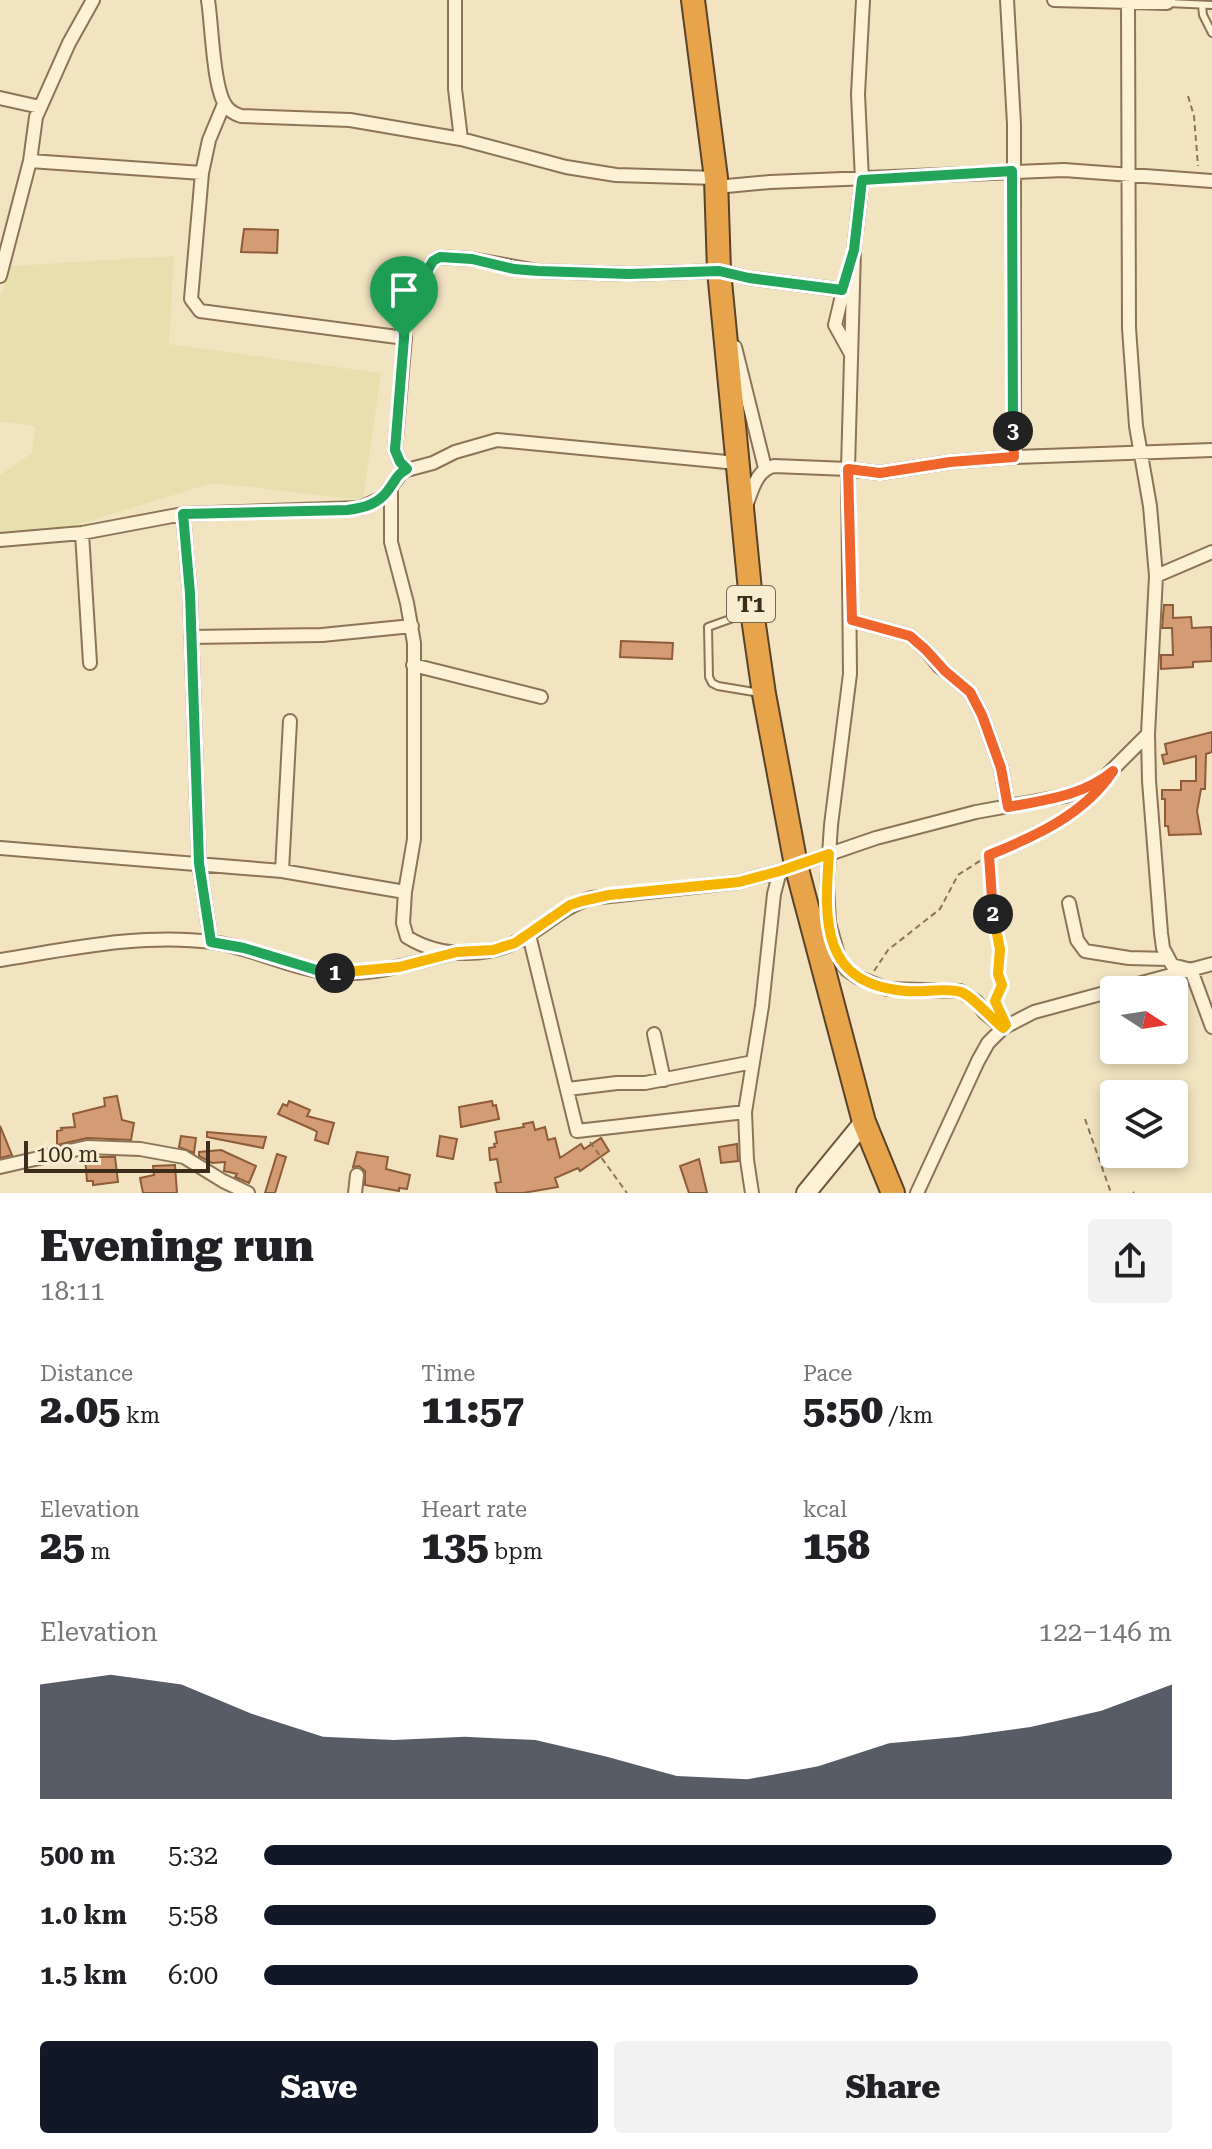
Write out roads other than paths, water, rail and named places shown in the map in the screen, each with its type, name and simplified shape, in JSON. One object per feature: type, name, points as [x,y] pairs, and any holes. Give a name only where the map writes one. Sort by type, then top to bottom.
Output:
[{"type":"highway","name":"T1","points":[[693,0],[716,183],[719,271],[752,611],[788,868],[864,1122],[893,1193]]},
{"type":"street","points":[[0,276],[30,161],[40,107],[64,53],[93,0]]},
{"type":"street","points":[[208,0],[224,104],[209,140],[202,173],[191,299],[200,311],[404,338]]},
{"type":"street","points":[[455,0],[455,89],[461,139]]},
{"type":"street","points":[[863,0],[858,94],[862,180],[854,250],[848,469],[852,620],[847,717],[829,854],[827,901],[835,949],[847,970],[867,982],[898,991],[960,991],[1005,1026]]},
{"type":"street","points":[[1007,0],[1013,103],[1014,457]]},
{"type":"street","points":[[1054,0],[1168,2]]},
{"type":"street","points":[[1128,2],[1129,328],[1139,453],[1150,506],[1156,576],[1148,734],[1149,781],[1161,933],[1172,965],[1191,970]]},
{"type":"street","points":[[0,98],[40,107]]},
{"type":"street","points":[[224,104],[232,113],[241,116],[327,118],[461,139],[566,167],[716,183],[862,180],[1012,171],[1128,173],[1212,181]]},
{"type":"street","points":[[30,161],[202,173]]},
{"type":"street","points":[[851,354],[835,325],[854,250]]},
{"type":"street","points":[[407,469],[395,450],[404,321],[408,303],[433,261],[440,257],[472,259],[538,271],[629,274],[719,271],[842,290]]},
{"type":"street","points":[[723,314],[734,344],[765,468]]},
{"type":"street","points":[[457,952],[427,946],[405,936],[403,923],[414,839],[413,665],[412,626],[391,542],[391,488],[397,475],[455,452],[497,440],[737,463]]},
{"type":"street","points":[[744,513],[756,481],[765,468],[778,466],[880,473],[950,462],[1014,457],[1212,450]]},
{"type":"street","points":[[0,540],[82,533],[183,514],[347,510],[372,504],[391,488]]},
{"type":"street","points":[[183,514],[199,863],[211,942]]},
{"type":"street","points":[[82,533],[90,663]]},
{"type":"street","points":[[1156,576],[1212,552]]},
{"type":"street","points":[[852,620],[910,636],[970,692],[982,715],[1001,768],[1008,807]]},
{"type":"street","points":[[191,637],[322,635],[412,626]]},
{"type":"street","points":[[413,665],[541,697]]},
{"type":"street","points":[[282,871],[290,721]]},
{"type":"street","points":[[0,960],[128,941],[211,942],[244,948],[323,972],[350,973],[399,967],[457,952],[493,950],[529,935],[570,905],[592,898],[739,882],[876,838],[1065,796],[1099,783],[1148,734]]},
{"type":"street","points":[[0,848],[282,871],[405,892]]},
{"type":"street","points":[[752,1193],[745,1112],[762,1006],[774,894],[788,868]]},
{"type":"street","points":[[1069,903],[1077,940],[1085,951],[1129,958],[1168,959]]},
{"type":"street","points":[[529,935],[576,1129],[582,1131],[745,1112]]},
{"type":"street","points":[[1170,976],[1212,964]]},
{"type":"street","points":[[1191,970],[1212,1027]]},
{"type":"street","points":[[917,1193],[988,1043],[1005,1026],[1052,1006],[1100,995]]},
{"type":"street","points":[[654,1034],[664,1080]]},
{"type":"street","points":[[568,1089],[664,1080],[753,1062]]},
{"type":"street","points":[[806,1193],[864,1122]]},
{"type":"street","points":[[0,1167],[87,1147],[140,1149],[184,1157],[248,1193]]},
{"type":"street","points":[[355,1193],[357,1175]]},
{"type":"lane","points":[[1168,2],[1212,5]]},
{"type":"lane","points":[[1202,5],[1203,15],[1212,33]]},
{"type":"lane","points":[[752,611],[708,627],[709,677],[718,686],[764,694]]}]
